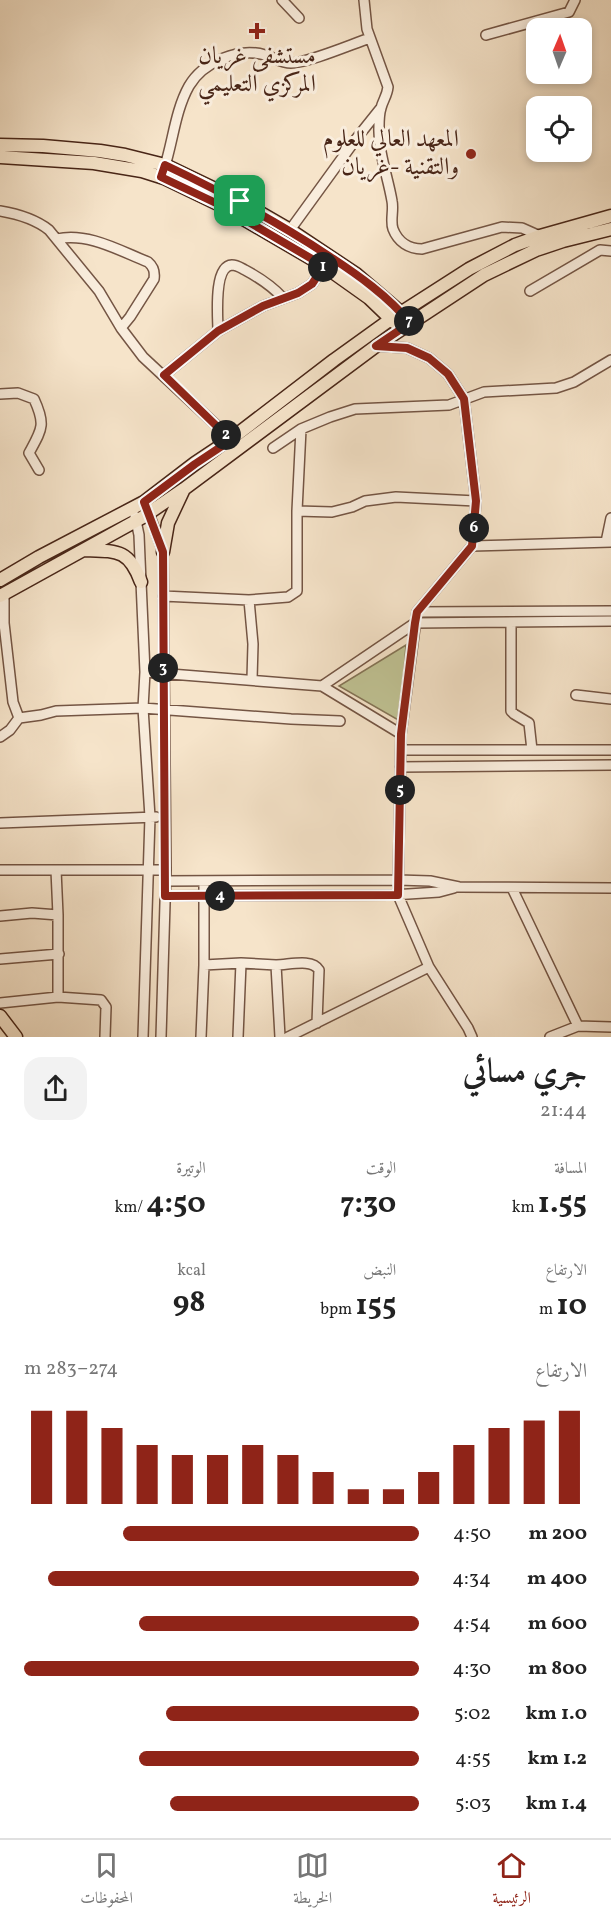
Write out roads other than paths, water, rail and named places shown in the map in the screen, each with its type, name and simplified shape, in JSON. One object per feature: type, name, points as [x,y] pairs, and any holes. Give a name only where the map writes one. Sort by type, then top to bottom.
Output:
[{"type":"main road","points":[[0,145],[67,148],[125,155],[240,201],[290,230],[356,274],[405,327]]},
{"type":"main road","points":[[0,157],[94,163],[142,171],[163,171],[324,266],[396,315]]},
{"type":"main road","points":[[2,595],[136,521],[146,507],[195,464],[231,440],[396,315],[469,269],[500,252],[540,236],[611,216]]},
{"type":"main road","points":[[0,580],[132,508],[146,507],[184,489],[376,346],[484,275],[563,240],[611,229]]},
{"type":"main road","points":[[163,552],[168,523],[184,489]]},
{"type":"main road","points":[[83,550],[108,551],[129,558],[141,582]]},
{"type":"main road","points":[[0,1016],[16,1037]]},
{"type":"street","points":[[282,0],[299,18]]},
{"type":"street","points":[[364,0],[370,38],[388,87],[381,109],[379,130],[384,169],[392,202],[393,227],[404,244],[413,249],[422,249],[502,227],[522,228],[540,236]]},
{"type":"street","points":[[486,34],[568,12],[575,0]]},
{"type":"street","points":[[163,171],[182,104],[189,86],[200,71],[226,57],[245,52],[292,63],[370,38]]},
{"type":"street","points":[[290,230],[356,139],[381,109]]},
{"type":"street","points":[[0,211],[13,213],[41,224],[57,239],[99,291],[121,328],[143,357],[231,440]]},
{"type":"street","points":[[57,239],[65,237],[88,239],[152,265],[155,272],[154,279],[134,312],[121,328]]},
{"type":"street","points":[[530,291],[600,250],[611,251]]},
{"type":"street","points":[[218,331],[219,283],[225,268],[230,265],[263,279],[284,298]]},
{"type":"street","points":[[164,375],[218,331],[263,306],[298,293],[312,284],[324,266]]},
{"type":"street","points":[[376,346],[407,348],[429,358],[448,374],[464,399],[476,501],[472,546],[417,612],[401,734],[398,895],[429,967],[472,1037]]},
{"type":"street","points":[[273,448],[300,429],[355,409],[449,405],[484,392],[556,388],[574,382],[611,360]]},
{"type":"street","points":[[0,394],[18,393],[34,399],[39,411],[42,430],[29,453],[39,470]]},
{"type":"street","points":[[163,596],[249,600],[288,597],[297,591],[300,429]]},
{"type":"street","points":[[297,511],[333,512],[365,501],[396,497],[476,501]]},
{"type":"street","points":[[146,507],[163,552],[166,870],[161,1037]]},
{"type":"street","points":[[132,508],[136,521],[141,582],[145,672],[143,708],[150,817],[143,1037]]},
{"type":"street","points":[[472,546],[608,542],[611,518]]},
{"type":"street","points":[[2,595],[2,624],[13,702],[19,718]]},
{"type":"street","points":[[249,600],[253,644],[252,679]]},
{"type":"street","points":[[417,612],[611,611]]},
{"type":"street","points":[[322,686],[415,623],[611,621]]},
{"type":"street","points":[[511,622],[511,711],[529,723],[532,750]]},
{"type":"street","points":[[145,672],[322,686],[401,734]]},
{"type":"street","points":[[576,695],[611,699]]},
{"type":"street","points":[[0,737],[10,730],[19,718],[56,711],[143,708],[340,721]]},
{"type":"street","points":[[401,750],[611,750]]},
{"type":"street","points":[[400,767],[611,765]]},
{"type":"street","points":[[0,823],[165,817]]},
{"type":"street","points":[[0,870],[166,870]]},
{"type":"street","points":[[56,870],[58,997]]},
{"type":"street","points":[[165,881],[398,880],[430,881],[459,887],[611,888]]},
{"type":"street","points":[[201,1037],[204,881]]},
{"type":"street","points":[[165,896],[398,895],[439,892],[459,887]]},
{"type":"street","points":[[512,888],[578,1026]]},
{"type":"street","points":[[0,916],[32,913],[58,915]]},
{"type":"street","points":[[0,959],[59,954]]},
{"type":"street","points":[[204,965],[241,963],[276,965],[311,963],[316,965],[319,970],[317,1023]]},
{"type":"street","points":[[238,1037],[241,963]]},
{"type":"street","points":[[276,965],[280,1037]]},
{"type":"street","points":[[288,1037],[429,967]]},
{"type":"street","points":[[0,1003],[58,997],[101,1000],[106,1007],[105,1037]]},
{"type":"street","points":[[550,1037],[578,1026],[611,1027]]},
{"type":"place","name":"مستشفى غريان المركزي التعليمي","points":[[257,31]]},
{"type":"place","name":"المعهد العالي للعلوم والتقنية -غريان","points":[[471,154]]}]
